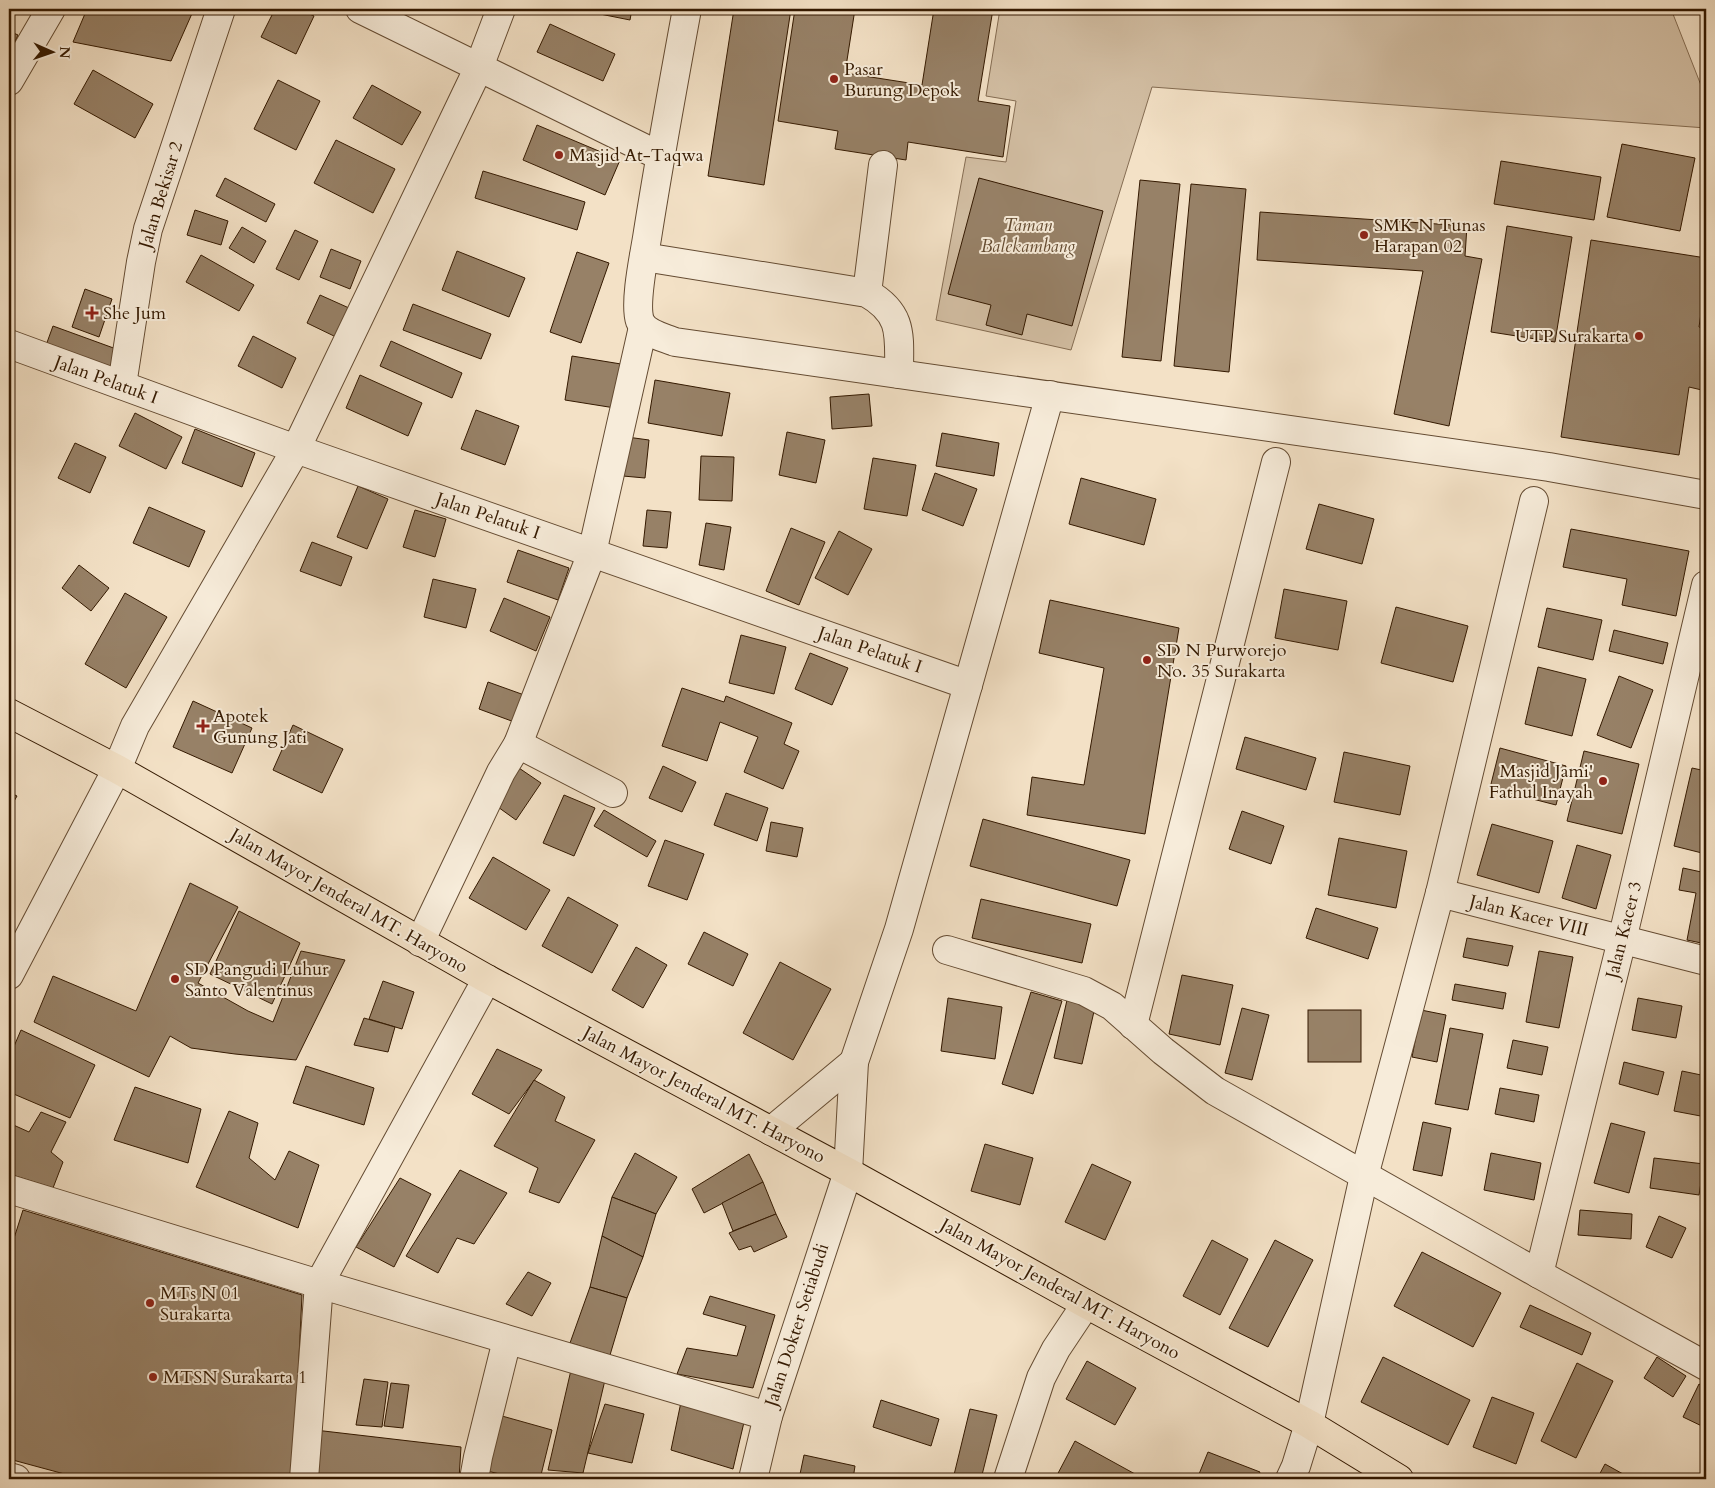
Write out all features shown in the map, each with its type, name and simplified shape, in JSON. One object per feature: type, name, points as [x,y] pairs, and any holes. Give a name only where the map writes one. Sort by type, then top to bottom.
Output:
[{"type":"main road","name":"Jalan Mayor Jenderal MT. Haryono","points":[[9,713],[117,769],[487,979],[848,1172],[1086,1304],[1309,1424],[1399,1479]]},
{"type":"street","points":[[9,81],[51,9]]},
{"type":"street","name":"Jalan Bekisar 2","points":[[122,386],[141,262],[148,229],[221,9]]},
{"type":"street","points":[[360,9],[660,156]]},
{"type":"street","points":[[9,974],[117,769],[135,726],[296,448],[479,67],[501,9]]},
{"type":"street","points":[[420,942],[501,772],[518,744],[592,553],[643,327],[638,310],[644,257],[687,9]]},
{"type":"street","points":[[867,293],[883,165]]},
{"type":"street","points":[[644,257],[867,293],[877,299],[891,313],[900,332],[899,374]]},
{"type":"street","points":[[643,327],[675,342],[1549,467],[1706,495]]},
{"type":"street","name":"Jalan Pelatuk I","points":[[9,344],[296,448],[968,685]]},
{"type":"street","name":"Jalan Dokter Setiabudi","points":[[753,1479],[768,1416],[848,1172],[854,1062],[899,930],[1050,395]]},
{"type":"street","points":[[1134,1025],[1276,462]]},
{"type":"street","points":[[1290,1479],[1309,1424],[1364,1176],[1440,893],[1534,501]]},
{"type":"street","name":"Jalan Kacer 3","points":[[1539,1274],[1622,940],[1706,585]]},
{"type":"street","points":[[518,744],[613,793]]},
{"type":"street","name":"Jalan Kacer VIII","points":[[1440,893],[1706,961]]},
{"type":"street","points":[[947,950],[1084,991],[1112,1006],[1163,1051],[1215,1091],[1539,1274],[1705,1361]]},
{"type":"street","points":[[304,1479],[319,1284],[487,979]]},
{"type":"street","points":[[771,1131],[854,1062]]},
{"type":"street","points":[[9,1189],[506,1340],[768,1416]]},
{"type":"street","points":[[1008,1479],[1040,1378],[1056,1349],[1086,1304]]},
{"type":"street","points":[[474,1479],[506,1340]]},
{"type":"street","points":[[9,1478],[16,1479]]},
{"type":"green space","name":"Taman Balekambang","points":[[1000,9],[1671,9],[1706,98],[1706,128],[1152,87],[1071,350],[936,320],[966,157],[1006,162],[1016,101],[986,96]]},
{"type":"building","points":[[87,9],[194,9],[171,61],[73,42]]},
{"type":"building","points":[[275,9],[299,9],[314,16],[296,54],[261,37]]},
{"type":"building","points":[[581,9],[632,9],[630,20]]},
{"type":"building","points":[[734,9],[791,9],[764,185],[708,176]]},
{"type":"building","name":"Pasar Burung Depok","points":[[795,9],[855,9],[845,73],[922,85],[934,9],[993,9],[978,101],[1010,106],[1003,157],[908,142],[906,160],[835,149],[838,131],[778,121]]},
{"type":"building","points":[[550,24],[615,54],[603,81],[537,52]]},
{"type":"building","points":[[9,31],[18,35],[9,55]]},
{"type":"building","points":[[93,70],[153,104],[135,138],[74,104]]},
{"type":"building","points":[[278,80],[320,101],[296,150],[254,129]]},
{"type":"building","points":[[372,85],[421,112],[402,145],[353,118]]},
{"type":"building","points":[[537,125],[620,160],[605,195],[523,160]]},
{"type":"building","points":[[336,140],[395,169],[373,213],[314,183]]},
{"type":"building","points":[[1622,144],[1695,158],[1680,231],[1607,217]]},
{"type":"building","points":[[1501,161],[1601,177],[1594,220],[1494,204]]},
{"type":"building","points":[[483,171],[585,202],[577,230],[475,198]]},
{"type":"building","points":[[225,178],[275,204],[266,222],[216,196]]},
{"type":"building","points":[[979,178],[1103,211],[1072,326],[1027,314],[1022,335],[986,325],[991,305],[948,294]]},
{"type":"building","points":[[1140,180],[1180,184],[1161,361],[1122,357]]},
{"type":"building","points":[[1191,184],[1246,189],[1229,372],[1174,366]]},
{"type":"building","points":[[195,210],[228,221],[221,245],[187,235]]},
{"type":"building","points":[[1260,212],[1467,226],[1465,256],[1482,259],[1449,426],[1394,414],[1423,271],[1257,260]]},
{"type":"building","points":[[1507,226],[1572,237],[1555,342],[1491,332]]},
{"type":"building","points":[[242,227],[266,241],[254,263],[229,248]]},
{"type":"building","points":[[295,230],[318,241],[299,280],[276,269]]},
{"type":"building","points":[[1591,240],[1706,258],[1706,280],[1699,327],[1706,329],[1706,391],[1689,387],[1679,455],[1561,437]]},
{"type":"building","points":[[331,249],[361,261],[350,289],[320,277]]},
{"type":"building","points":[[457,251],[525,278],[509,317],[442,290]]},
{"type":"building","points":[[577,252],[609,263],[581,343],[550,332]]},
{"type":"building","points":[[201,255],[254,285],[239,311],[186,282]]},
{"type":"building","name":"She Jum","points":[[85,289],[112,299],[99,337],[72,327]]},
{"type":"building","points":[[320,295],[349,308],[336,337],[307,323]]},
{"type":"building","points":[[413,304],[491,334],[481,359],[403,330]]},
{"type":"building","points":[[53,326],[119,350],[111,372],[45,348]]},
{"type":"building","points":[[253,336],[296,358],[282,388],[238,366]]},
{"type":"building","points":[[391,341],[462,373],[452,398],[380,366]]},
{"type":"building","points":[[572,356],[621,364],[615,408],[565,400]]},
{"type":"building","points":[[360,375],[422,403],[408,436],[346,408]]},
{"type":"building","points":[[655,380],[730,393],[722,436],[648,423]]},
{"type":"building","points":[[869,394],[872,426],[832,429],[830,397]]},
{"type":"building","points":[[476,410],[519,426],[505,465],[461,449]]},
{"type":"building","points":[[135,413],[182,437],[166,469],[119,446]]},
{"type":"building","points":[[195,429],[255,453],[242,487],[182,463]]},
{"type":"building","points":[[787,432],[825,440],[816,483],[779,475]]},
{"type":"building","points":[[942,433],[999,443],[994,476],[936,466]]},
{"type":"building","points":[[627,437],[649,440],[645,478],[623,476]]},
{"type":"building","points":[[75,443],[106,457],[90,493],[58,478]]},
{"type":"building","points":[[701,456],[734,457],[732,501],[699,500]]},
{"type":"building","points":[[873,458],[916,465],[907,516],[864,509]]},
{"type":"building","points":[[935,473],[977,489],[963,526],[922,510]]},
{"type":"building","points":[[1081,478],[1156,499],[1144,545],[1069,524]]},
{"type":"building","points":[[358,486],[388,499],[367,549],[337,537]]},
{"type":"building","points":[[1319,504],[1374,519],[1362,564],[1306,549]]},
{"type":"building","points":[[149,507],[205,531],[189,567],[133,543]]},
{"type":"building","points":[[415,510],[446,519],[435,557],[403,547]]},
{"type":"building","points":[[647,510],[671,512],[667,548],[643,546]]},
{"type":"building","points":[[706,523],[731,527],[724,570],[699,565]]},
{"type":"building","points":[[791,528],[825,542],[799,605],[766,591]]},
{"type":"building","points":[[1571,529],[1689,551],[1676,616],[1622,605],[1627,579],[1563,567]]},
{"type":"building","points":[[839,531],[872,549],[848,595],[815,578]]},
{"type":"building","points":[[312,542],[352,557],[341,586],[300,571]]},
{"type":"building","points":[[518,550],[569,568],[558,600],[507,582]]},
{"type":"building","points":[[79,565],[109,588],[91,611],[62,588]]},
{"type":"building","points":[[433,579],[476,589],[466,628],[424,617]]},
{"type":"building","points":[[1284,589],[1347,601],[1338,650],[1275,638]]},
{"type":"building","points":[[125,593],[167,617],[126,688],[85,664]]},
{"type":"building","points":[[504,598],[550,617],[536,651],[490,631]]},
{"type":"building","points":[[1050,600],[1179,628],[1145,834],[1027,815],[1032,777],[1084,785],[1104,668],[1039,653]]},
{"type":"building","points":[[1396,607],[1468,626],[1453,682],[1381,663]]},
{"type":"building","points":[[1547,608],[1602,620],[1593,660],[1538,647]]},
{"type":"building","points":[[1614,630],[1668,643],[1663,664],[1609,651]]},
{"type":"building","points":[[741,635],[786,647],[774,694],[729,683]]},
{"type":"building","points":[[810,653],[848,668],[832,705],[795,689]]},
{"type":"building","points":[[1538,667],[1586,679],[1572,736],[1525,724]]},
{"type":"building","points":[[1619,676],[1653,690],[1631,748],[1597,735]]},
{"type":"building","points":[[488,682],[527,696],[517,723],[479,709]]},
{"type":"building","points":[[682,688],[724,702],[726,696],[792,723],[784,744],[799,751],[783,789],[744,772],[758,737],[720,722],[707,761],[662,746]]},
{"type":"building","points":[[193,701],[252,728],[232,773],[173,747]]},
{"type":"building","points":[[293,725],[343,749],[322,793],[273,770]]},
{"type":"building","points":[[1245,737],[1316,758],[1306,790],[1236,769]]},
{"type":"building","points":[[1500,748],[1566,766],[1556,805],[1490,788]]},
{"type":"building","points":[[1584,751],[1639,764],[1622,834],[1567,821]]},
{"type":"building","points":[[1344,752],[1410,766],[1400,815],[1334,802]]},
{"type":"building","points":[[516,766],[541,783],[516,820],[491,802]]},
{"type":"building","points":[[663,766],[696,782],[682,812],[649,798]]},
{"type":"building","points":[[1692,768],[1706,771],[1706,854],[1674,846]]},
{"type":"building","points":[[9,792],[17,796],[9,810]]},
{"type":"building","points":[[726,793],[768,808],[757,841],[714,825]]},
{"type":"building","points":[[564,795],[595,808],[574,856],[543,843]]},
{"type":"building","points":[[604,810],[656,841],[647,857],[594,826]]},
{"type":"building","points":[[1242,811],[1284,826],[1271,864],[1229,849]]},
{"type":"building","points":[[983,819],[1130,860],[1117,906],[970,866]]},
{"type":"building","points":[[771,822],[803,828],[797,857],[766,851]]},
{"type":"building","points":[[1492,824],[1553,841],[1539,893],[1477,875]]},
{"type":"building","points":[[1339,838],[1407,851],[1396,908],[1328,895]]},
{"type":"building","points":[[665,840],[704,854],[687,900],[648,886]]},
{"type":"building","points":[[1577,845],[1611,855],[1596,909],[1562,898]]},
{"type":"building","points":[[493,857],[550,890],[526,930],[469,898]]},
{"type":"building","points":[[1683,868],[1706,873],[1706,944],[1687,940],[1696,893],[1679,890]]},
{"type":"building","name":"SD Pangudi Luhur Santo Valentinus","points":[[190,883],[238,907],[198,983],[248,1011],[273,1022],[301,951],[345,960],[296,1060],[191,1048],[170,1036],[149,1077],[34,1022],[53,976],[136,1011]]},
{"type":"building","points":[[568,897],[618,925],[592,973],[542,946]]},
{"type":"building","points":[[981,899],[1091,924],[1082,963],[972,938]]},
{"type":"building","points":[[1316,908],[1378,928],[1368,959],[1306,938]]},
{"type":"building","points":[[239,911],[300,943],[272,1004],[210,974]]},
{"type":"building","points":[[704,932],[748,954],[733,986],[688,964]]},
{"type":"building","points":[[1467,938],[1513,946],[1508,966],[1463,957]]},
{"type":"building","points":[[636,947],[667,965],[643,1008],[612,990]]},
{"type":"building","points":[[1539,951],[1573,957],[1559,1028],[1526,1022]]},
{"type":"building","points":[[780,962],[831,989],[793,1060],[743,1033]]},
{"type":"building","points":[[1182,975],[1233,985],[1220,1045],[1169,1034]]},
{"type":"building","points":[[383,981],[414,992],[402,1029],[369,1019]]},
{"type":"building","points":[[1455,984],[1506,993],[1503,1009],[1452,1000]]},
{"type":"building","points":[[1031,992],[1062,1001],[1033,1094],[1002,1084]]},
{"type":"building","points":[[948,998],[1002,1007],[995,1059],[941,1051]]},
{"type":"building","points":[[1638,998],[1682,1006],[1676,1038],[1632,1030]]},
{"type":"building","points":[[1067,1000],[1095,1007],[1082,1064],[1054,1058]]},
{"type":"building","points":[[1242,1008],[1269,1015],[1252,1080],[1225,1073]]},
{"type":"building","points":[[1308,1010],[1361,1010],[1361,1062],[1308,1062]]},
{"type":"building","points":[[1421,1010],[1446,1015],[1437,1062],[1412,1057]]},
{"type":"building","points":[[364,1018],[395,1027],[388,1052],[354,1045]]},
{"type":"building","points":[[1450,1028],[1483,1034],[1468,1110],[1435,1104]]},
{"type":"building","points":[[21,1030],[95,1065],[70,1118],[9,1092],[9,1058]]},
{"type":"building","points":[[1513,1040],[1548,1047],[1542,1075],[1507,1068]]},
{"type":"building","points":[[497,1049],[542,1070],[509,1114],[472,1094]]},
{"type":"building","points":[[1624,1062],[1664,1072],[1658,1095],[1619,1084]]},
{"type":"building","points":[[306,1066],[374,1088],[364,1125],[293,1103]]},
{"type":"building","points":[[1682,1071],[1706,1076],[1706,1117],[1674,1111]]},
{"type":"building","points":[[534,1080],[565,1097],[555,1121],[595,1140],[559,1203],[529,1192],[538,1168],[494,1146]]},
{"type":"building","points":[[135,1087],[201,1109],[188,1163],[114,1140]]},
{"type":"building","points":[[1500,1088],[1539,1095],[1534,1122],[1495,1114]]},
{"type":"building","points":[[229,1111],[258,1123],[249,1158],[275,1180],[289,1151],[319,1165],[298,1228],[196,1187]]},
{"type":"building","points":[[41,1112],[66,1122],[51,1152],[63,1162],[53,1188],[9,1174],[9,1123],[29,1132]]},
{"type":"building","points":[[1423,1122],[1451,1128],[1442,1176],[1413,1170]]},
{"type":"building","points":[[1611,1123],[1645,1132],[1629,1193],[1594,1183]]},
{"type":"building","points":[[985,1144],[1033,1158],[1020,1205],[971,1191]]},
{"type":"building","points":[[635,1153],[677,1177],[656,1214],[612,1197]]},
{"type":"building","points":[[1491,1153],[1541,1163],[1534,1200],[1484,1190]]},
{"type":"building","points":[[749,1154],[763,1182],[704,1213],[692,1189]]},
{"type":"building","points":[[1654,1158],[1704,1164],[1699,1195],[1650,1188]]},
{"type":"building","points":[[1092,1164],[1131,1182],[1105,1240],[1065,1222]]},
{"type":"building","points":[[460,1170],[507,1193],[474,1244],[457,1238],[438,1273],[406,1256]]},
{"type":"building","points":[[400,1178],[431,1194],[394,1267],[356,1247]]},
{"type":"building","points":[[763,1182],[776,1214],[733,1231],[722,1203]]},
{"type":"building","points":[[612,1197],[656,1214],[643,1257],[602,1236]]},
{"type":"building","name":"MTSN Surakarta 1","points":[[23,1210],[302,1295],[293,1479],[83,1479],[9,1459],[9,1254]]},
{"type":"building","points":[[1580,1210],[1632,1214],[1631,1239],[1578,1235]]},
{"type":"building","points":[[776,1214],[787,1237],[754,1252],[751,1246],[739,1250],[729,1233]]},
{"type":"building","points":[[1659,1216],[1686,1228],[1672,1258],[1646,1247]]},
{"type":"building","points":[[602,1236],[643,1257],[627,1298],[590,1287]]},
{"type":"building","points":[[1212,1240],[1248,1259],[1220,1315],[1183,1296]]},
{"type":"building","points":[[1275,1240],[1313,1260],[1268,1347],[1229,1328]]},
{"type":"building","points":[[1422,1252],[1501,1293],[1473,1347],[1394,1306]]},
{"type":"building","points":[[528,1272],[551,1283],[532,1316],[506,1304]]},
{"type":"building","points":[[590,1287],[627,1298],[610,1355],[570,1343]]},
{"type":"building","points":[[710,1296],[775,1315],[753,1388],[677,1374],[687,1348],[737,1356],[746,1326],[703,1314]]},
{"type":"building","points":[[1530,1305],[1591,1333],[1582,1355],[1520,1327]]},
{"type":"building","points":[[1383,1357],[1470,1400],[1448,1445],[1361,1402]]},
{"type":"building","points":[[1657,1357],[1686,1376],[1673,1397],[1644,1378]]},
{"type":"building","points":[[1087,1361],[1136,1388],[1115,1425],[1066,1399]]},
{"type":"building","points":[[1577,1363],[1613,1381],[1576,1458],[1541,1441]]},
{"type":"building","points":[[571,1370],[605,1380],[583,1473],[548,1470]]},
{"type":"building","points":[[364,1379],[388,1382],[382,1427],[356,1425]]},
{"type":"building","points":[[391,1383],[409,1385],[403,1428],[384,1426]]},
{"type":"building","points":[[1699,1384],[1706,1388],[1706,1428],[1683,1417]]},
{"type":"building","points":[[1492,1397],[1534,1413],[1516,1464],[1473,1447]]},
{"type":"building","points":[[881,1400],[939,1419],[931,1446],[873,1427]]},
{"type":"building","points":[[681,1402],[745,1418],[733,1469],[671,1450]]},
{"type":"building","points":[[605,1404],[644,1414],[632,1463],[588,1453]]},
{"type":"building","points":[[970,1409],[997,1415],[981,1479],[953,1479]]},
{"type":"building","points":[[502,1416],[552,1430],[540,1479],[521,1479],[487,1471]]},
{"type":"building","points":[[315,1430],[461,1447],[459,1479],[312,1478]]},
{"type":"building","points":[[1075,1441],[1135,1474],[1132,1479],[1055,1479]]},
{"type":"building","points":[[1208,1452],[1260,1472],[1257,1479],[1197,1479]]},
{"type":"building","points":[[804,1455],[855,1466],[853,1479],[799,1479]]},
{"type":"building","points":[[1605,1464],[1632,1479],[1597,1479]]},
{"type":"place","name":"Pasar Burung Depok","points":[[834,79]]},
{"type":"place","name":"Masjid At-Taqwa","points":[[559,155]]},
{"type":"place","name":"SMK N Tunas Harapan 02","points":[[1364,235]]},
{"type":"place","name":"She Jum","points":[[92,313]]},
{"type":"place","name":"UTP Surakarta","points":[[1639,336]]},
{"type":"place","name":"SD N Purworejo No. 35 Surakarta","points":[[1147,660]]},
{"type":"place","name":"Apotek Gunung Jati","points":[[203,726]]},
{"type":"place","name":"Masjid Jami' Fathul Inayah","points":[[1603,781]]},
{"type":"place","name":"SD Pangudi Luhur Santo Valentinus","points":[[175,979]]},
{"type":"place","name":"MTs N 01 Surakarta","points":[[150,1303]]},
{"type":"place","name":"MTSN Surakarta 1","points":[[153,1377]]}]
